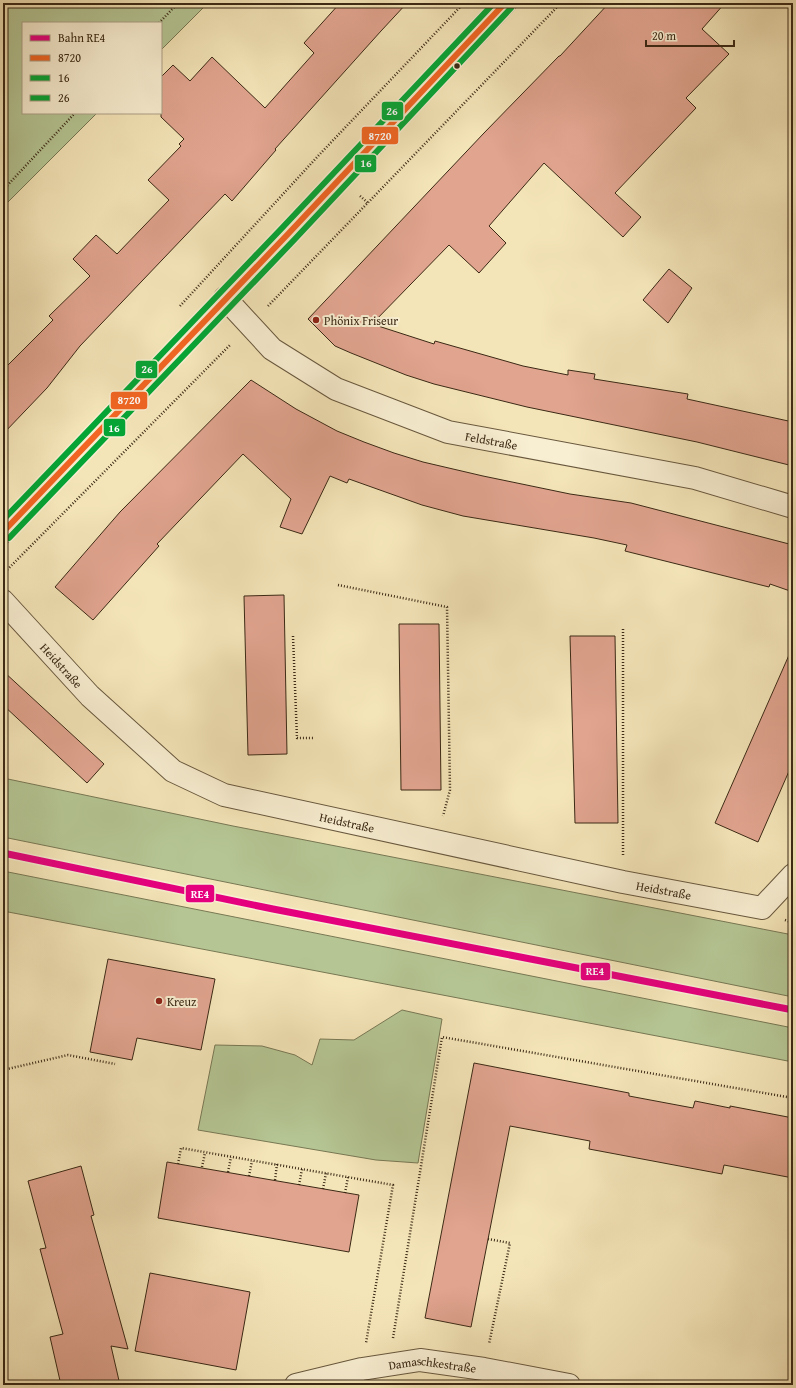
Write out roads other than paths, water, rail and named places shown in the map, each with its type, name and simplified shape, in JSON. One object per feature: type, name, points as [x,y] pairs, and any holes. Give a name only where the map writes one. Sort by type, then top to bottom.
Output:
[{"type":"main road","points":[[3,532],[225,298],[288,234],[505,3]]},
{"type":"street","name":"Feldstraße","points":[[225,298],[272,348],[336,389],[448,432],[695,478],[793,507]]},
{"type":"street","name":"Heidstraße","points":[[3,601],[90,696],[173,771],[224,794],[623,882],[762,908],[793,875]]},
{"type":"street","name":"Damaschkestraße","points":[[296,1385],[362,1369],[420,1360],[484,1369],[569,1385]]},
{"type":"rail line","name":"RE4","points":[[3,853],[273,909],[793,1010]]},
{"type":"place","name":"Phönix Friseur","points":[[316,320]]},
{"type":"place","name":"Kreuz","points":[[159,1001]]}]
